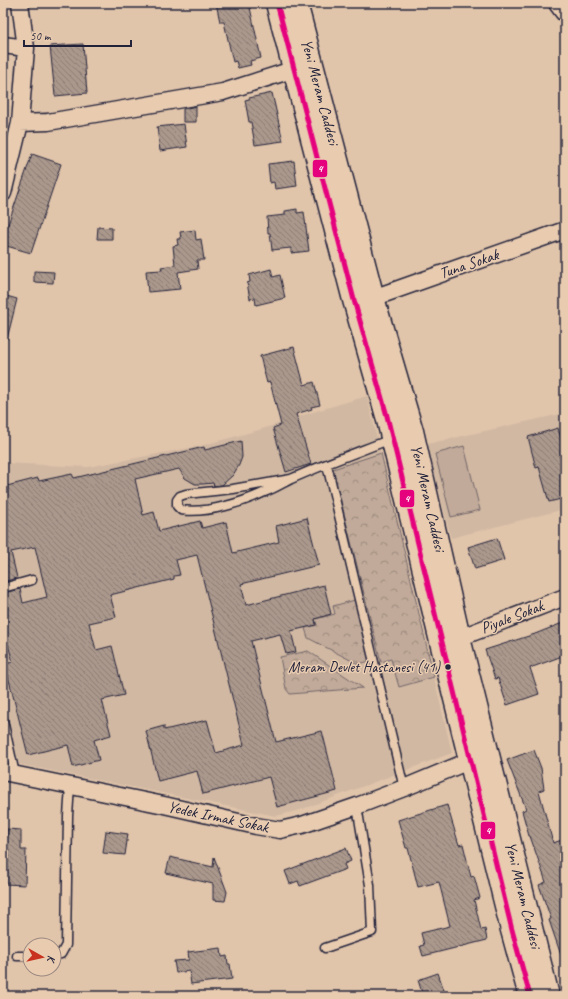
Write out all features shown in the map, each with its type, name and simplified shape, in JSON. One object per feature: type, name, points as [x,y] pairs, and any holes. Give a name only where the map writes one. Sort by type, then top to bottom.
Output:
[{"type":"main road","name":"Yeni Meram Caddesi","points":[[277,3],[354,300],[387,416],[402,435],[459,638],[548,996]]},
{"type":"main road","name":"Yeni Meram Caddesi","points":[[296,3],[373,298],[402,435],[440,638],[512,930],[530,996]]},
{"type":"street","points":[[3,193],[20,123],[26,48],[20,3]]},
{"type":"street","points":[[559,3],[565,11]]},
{"type":"street","points":[[3,45],[26,48]]},
{"type":"street","points":[[20,123],[48,122],[223,92],[295,69]]},
{"type":"street","name":"Tuna Sokak","points":[[373,298],[565,230]]},
{"type":"street","name":"Piyale Sokak","points":[[459,638],[565,597]]},
{"type":"street","name":"Yedek Irmak Sokak","points":[[9,773],[280,830],[309,823],[357,806],[471,760]]},
{"type":"lane","points":[[291,479],[233,489],[186,494],[180,496],[176,500],[177,506],[181,510],[187,511],[228,505],[253,497],[291,479],[402,435]]},
{"type":"lane","points":[[327,465],[404,788]]},
{"type":"lane","points":[[3,588],[32,580]]},
{"type":"lane","points":[[3,720],[9,773]]},
{"type":"lane","points":[[62,952],[66,945],[68,816],[70,786]]},
{"type":"lane","points":[[325,948],[372,932],[370,885],[357,806]]},
{"type":"lane","points":[[17,956],[22,956]]},
{"type":"shaded area","points":[[367,396],[452,753],[300,810],[276,816],[3,761],[3,463],[88,467],[200,446],[259,430]]},
{"type":"shaded area","points":[[565,413],[565,509],[451,538],[427,444]]},
{"type":"green space","points":[[464,446],[480,510],[451,517],[435,454]]},
{"type":"green space","points":[[381,453],[434,677],[399,687],[391,659],[381,662],[333,469]]},
{"type":"green space","points":[[355,600],[370,661],[358,664],[308,638],[305,628],[317,625],[315,619],[335,614],[333,606]]},
{"type":"green space","points":[[308,651],[363,688],[290,694],[286,689],[280,657]]},
{"type":"building","points":[[216,3],[249,3],[261,58],[250,61],[251,65],[238,68],[236,61],[233,62],[224,22],[220,22]]},
{"type":"building","points":[[83,44],[87,93],[55,96],[50,46]]},
{"type":"building","points":[[272,93],[283,141],[255,145],[245,100]]},
{"type":"building","points":[[196,106],[196,122],[183,122],[183,109]]},
{"type":"building","points":[[184,124],[187,147],[160,151],[157,127]]},
{"type":"building","points":[[32,154],[61,164],[31,253],[3,245],[3,239]]},
{"type":"building","points":[[294,161],[297,186],[275,189],[274,182],[270,183],[268,164]]},
{"type":"building","points":[[297,209],[297,213],[304,212],[309,251],[291,253],[291,248],[272,250],[270,233],[268,233],[267,217],[285,215],[285,211]]},
{"type":"building","points":[[98,227],[112,228],[112,239],[97,239]]},
{"type":"building","points":[[195,230],[196,240],[201,239],[204,260],[197,260],[198,269],[178,272],[180,289],[148,292],[146,271],[162,270],[161,267],[175,265],[173,246],[178,245],[177,239],[181,239],[180,232]]},
{"type":"building","points":[[271,269],[273,277],[280,275],[285,298],[256,305],[255,298],[250,299],[247,283],[250,282],[249,275]]},
{"type":"building","points":[[34,271],[54,272],[53,283],[34,282]]},
{"type":"building","points":[[3,295],[17,299],[7,339],[3,339]]},
{"type":"building","points":[[294,347],[304,385],[314,382],[320,405],[311,407],[312,409],[296,414],[311,464],[286,472],[273,428],[281,425],[270,382],[267,383],[260,356]]},
{"type":"building","points":[[558,428],[565,453],[565,498],[549,502],[539,467],[536,468],[528,437]]},
{"type":"building","points":[[241,441],[242,457],[239,465],[233,475],[222,485],[214,486],[213,483],[195,484],[185,478],[179,469],[135,479],[143,515],[154,512],[159,531],[200,521],[202,528],[226,522],[233,553],[279,542],[276,526],[307,518],[319,565],[241,584],[246,605],[324,585],[331,614],[315,619],[316,625],[291,631],[296,652],[286,654],[280,634],[251,641],[276,742],[322,731],[337,791],[277,807],[269,777],[203,794],[197,771],[158,781],[146,731],[164,726],[164,730],[207,720],[216,753],[244,745],[197,555],[176,560],[180,575],[174,576],[174,579],[110,595],[116,617],[89,623],[96,650],[112,646],[124,695],[102,700],[111,735],[94,740],[99,760],[73,767],[68,745],[28,755],[5,664],[13,662],[6,638],[3,639],[3,593],[20,589],[23,603],[47,597],[35,547],[11,552],[17,578],[3,582],[3,487],[38,478],[39,481],[72,474],[74,478],[204,447],[205,450]]},
{"type":"building","points":[[497,538],[504,560],[475,569],[468,547]]},
{"type":"building","points":[[565,622],[565,655],[530,668],[539,694],[507,705],[498,678],[495,679],[485,650],[535,634]]},
{"type":"building","points":[[534,750],[541,768],[544,789],[539,791],[553,843],[565,839],[565,960],[563,961],[549,920],[551,919],[539,885],[546,882],[529,836],[522,811],[526,809],[507,760]]},
{"type":"building","points":[[447,805],[459,845],[463,844],[471,877],[474,876],[480,898],[474,900],[481,930],[485,929],[487,940],[423,956],[420,946],[424,945],[421,933],[450,926],[439,882],[418,887],[408,848],[406,848],[398,820]]},
{"type":"building","points":[[7,829],[21,830],[21,850],[26,850],[25,885],[4,884]]},
{"type":"building","points":[[106,831],[128,834],[125,855],[103,853]]},
{"type":"building","points":[[346,848],[351,861],[344,864],[346,869],[300,886],[298,881],[290,884],[285,871]]},
{"type":"building","points":[[170,857],[213,867],[214,857],[227,892],[225,901],[213,900],[213,884],[166,873]]},
{"type":"building","points":[[221,948],[222,957],[227,956],[228,964],[230,964],[232,979],[191,984],[189,971],[176,973],[174,961],[189,960],[188,952]]},
{"type":"building","points":[[438,973],[446,996],[423,996],[418,980]]},
{"type":"transit line","name":"4","points":[[277,3],[354,300],[387,416],[512,930],[530,996]]},
{"type":"place","name":"Meram Devlet Hastanesi (41)","points":[[448,667]]}]
